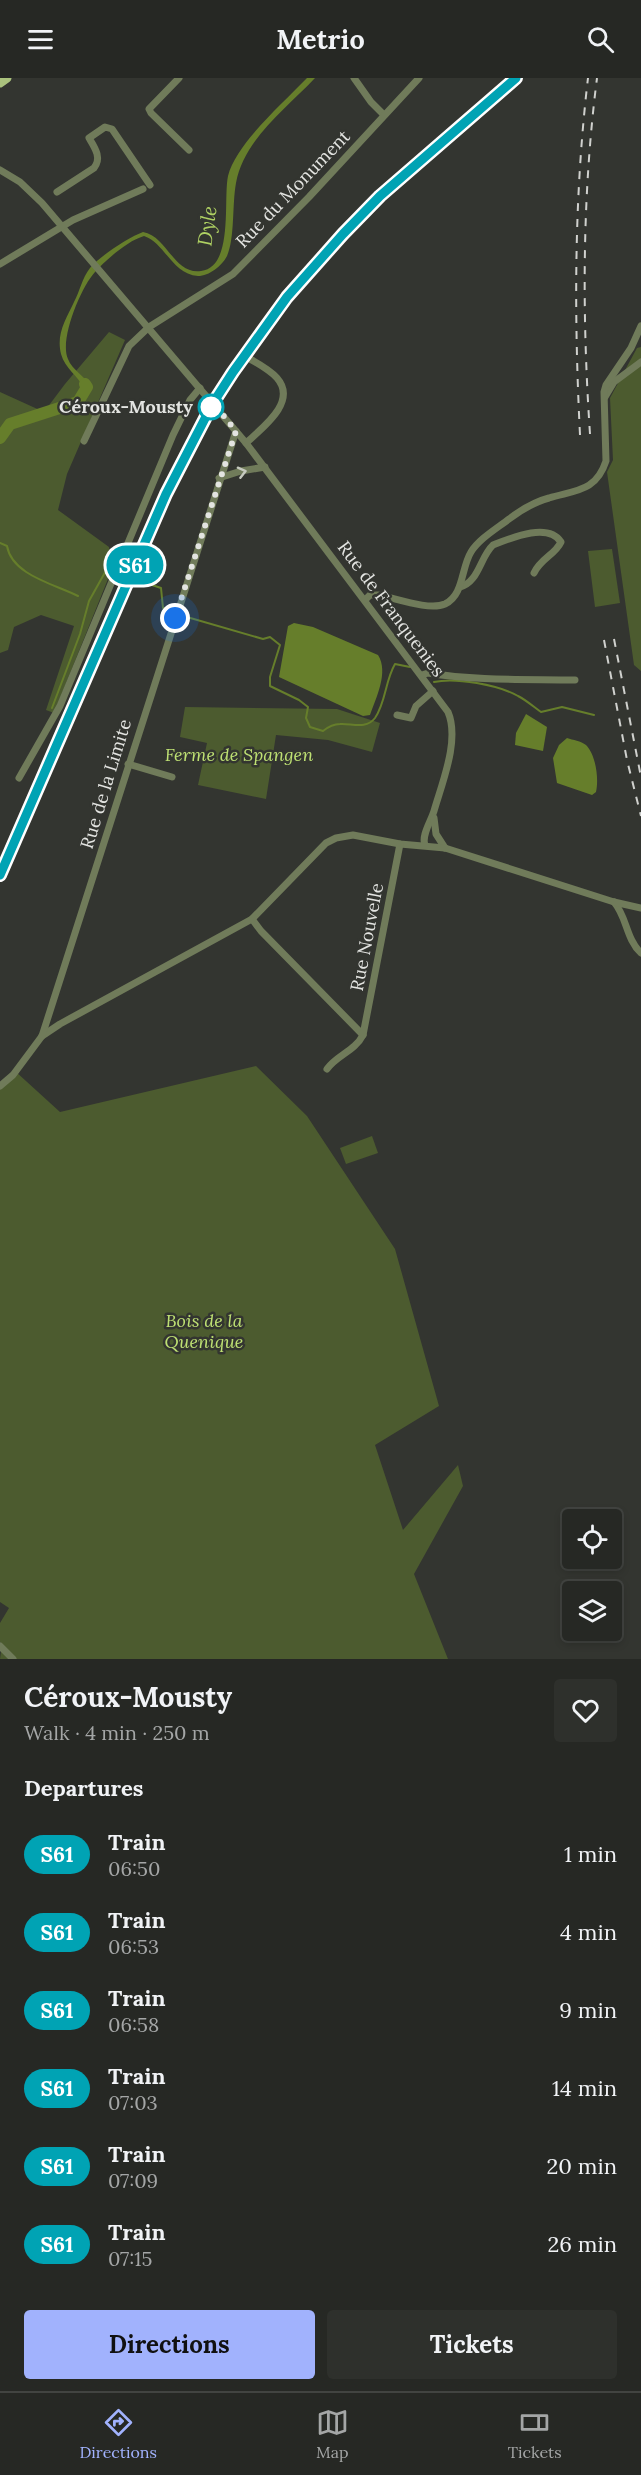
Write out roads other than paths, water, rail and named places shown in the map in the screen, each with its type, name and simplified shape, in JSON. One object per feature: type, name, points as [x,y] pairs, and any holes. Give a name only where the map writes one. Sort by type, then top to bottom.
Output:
[{"type":"main road","points":[[0,83],[7,78]]},
{"type":"street","points":[[179,78],[149,110],[189,150]]},
{"type":"street","points":[[354,78],[371,102],[384,115]]},
{"type":"street","name":"Rue du Monument","points":[[84,441],[129,346],[149,327],[233,274],[309,197],[419,78]]},
{"type":"street","points":[[0,264],[62,227],[146,187],[112,129],[105,127],[89,138],[96,149],[97,164],[57,192]]},
{"type":"street","name":"Rue de Franquenies","points":[[0,170],[31,192],[149,327],[266,467],[448,712],[453,733],[434,812],[425,839]]},
{"type":"street","points":[[365,600],[370,596],[378,595],[426,605],[440,606],[449,602],[460,587],[464,567],[473,550],[499,526],[532,504],[583,489],[599,475],[605,465],[607,455],[604,392],[609,377],[631,348],[641,326]]},
{"type":"street","points":[[246,443],[277,413],[282,404],[283,394],[282,386],[277,378],[250,358]]},
{"type":"street","points":[[604,398],[614,382],[641,362]]},
{"type":"street","points":[[19,778],[60,706],[173,435],[190,400],[200,388]]},
{"type":"street","name":"Rue de la Limite","points":[[0,1086],[13,1075],[42,1036],[219,478],[236,431]]},
{"type":"street","points":[[219,478],[241,471],[266,467]]},
{"type":"street","points":[[460,587],[476,574],[493,545],[518,536],[549,532],[558,537],[561,542],[553,552],[543,558],[534,573]]},
{"type":"street","points":[[422,675],[428,673],[472,680],[495,678],[575,680]]},
{"type":"street","points":[[397,715],[411,718],[416,706],[433,691]]},
{"type":"street","points":[[128,764],[172,777]]},
{"type":"street","name":"Rue de Franquenies","points":[[434,812],[436,840]]},
{"type":"street","points":[[42,1036],[60,1023],[252,919],[326,843],[336,838],[353,835],[400,844],[412,844],[425,839],[436,840],[445,848],[614,902],[641,908]]},
{"type":"street","points":[[425,839],[436,840]]},
{"type":"street","name":"Rue Nouvelle","points":[[363,1035],[400,844]]},
{"type":"street","points":[[614,902],[621,913],[631,940],[641,953]]},
{"type":"street","points":[[252,919],[363,1035],[355,1046],[333,1061],[327,1069]]},
{"type":"street","points":[[48,1018],[60,1023]]},
{"type":"street","points":[[0,1646],[13,1659]]},
{"type":"waterway","name":"Dyle","points":[[0,438],[10,424],[78,402],[87,387],[85,384]]},
{"type":"waterway","points":[[0,543],[7,546],[11,556],[25,571],[46,583],[78,596]]},
{"type":"waterway","points":[[52,708],[80,634],[89,601],[108,567]]},
{"type":"waterway","points":[[134,579],[161,588],[163,608],[171,612]]},
{"type":"waterway","points":[[180,615],[263,639],[270,637],[280,645],[270,677],[270,686],[308,707],[306,718],[310,727],[323,731],[335,725],[363,725],[371,722],[379,712],[395,664],[410,667]]},
{"type":"waterway","points":[[434,682],[465,681],[500,688],[521,698],[541,712],[562,707],[594,715]]},
{"type":"railway","points":[[0,875],[166,493],[213,403],[233,372],[287,297],[343,234],[380,196],[516,78]]},
{"type":"railway","points":[[580,435],[576,256],[580,167],[588,78]]},
{"type":"railway","points":[[590,434],[585,256],[588,166],[597,78]]},
{"type":"railway","points":[[614,639],[641,777]]},
{"type":"railway","points":[[604,640],[627,760],[641,816]]},
{"type":"train","name":"S61","points":[[0,875],[166,494],[213,403],[233,372],[255,339],[317,261],[380,196],[516,78]]},
{"type":"place","name":"Céroux-Mousty","points":[[211,407]]},
{"type":"park label","name":"Ferme de Spangen","points":[[239,755]]},
{"type":"park label","name":"Bois de la Quenique","points":[[204,1331]]}]
